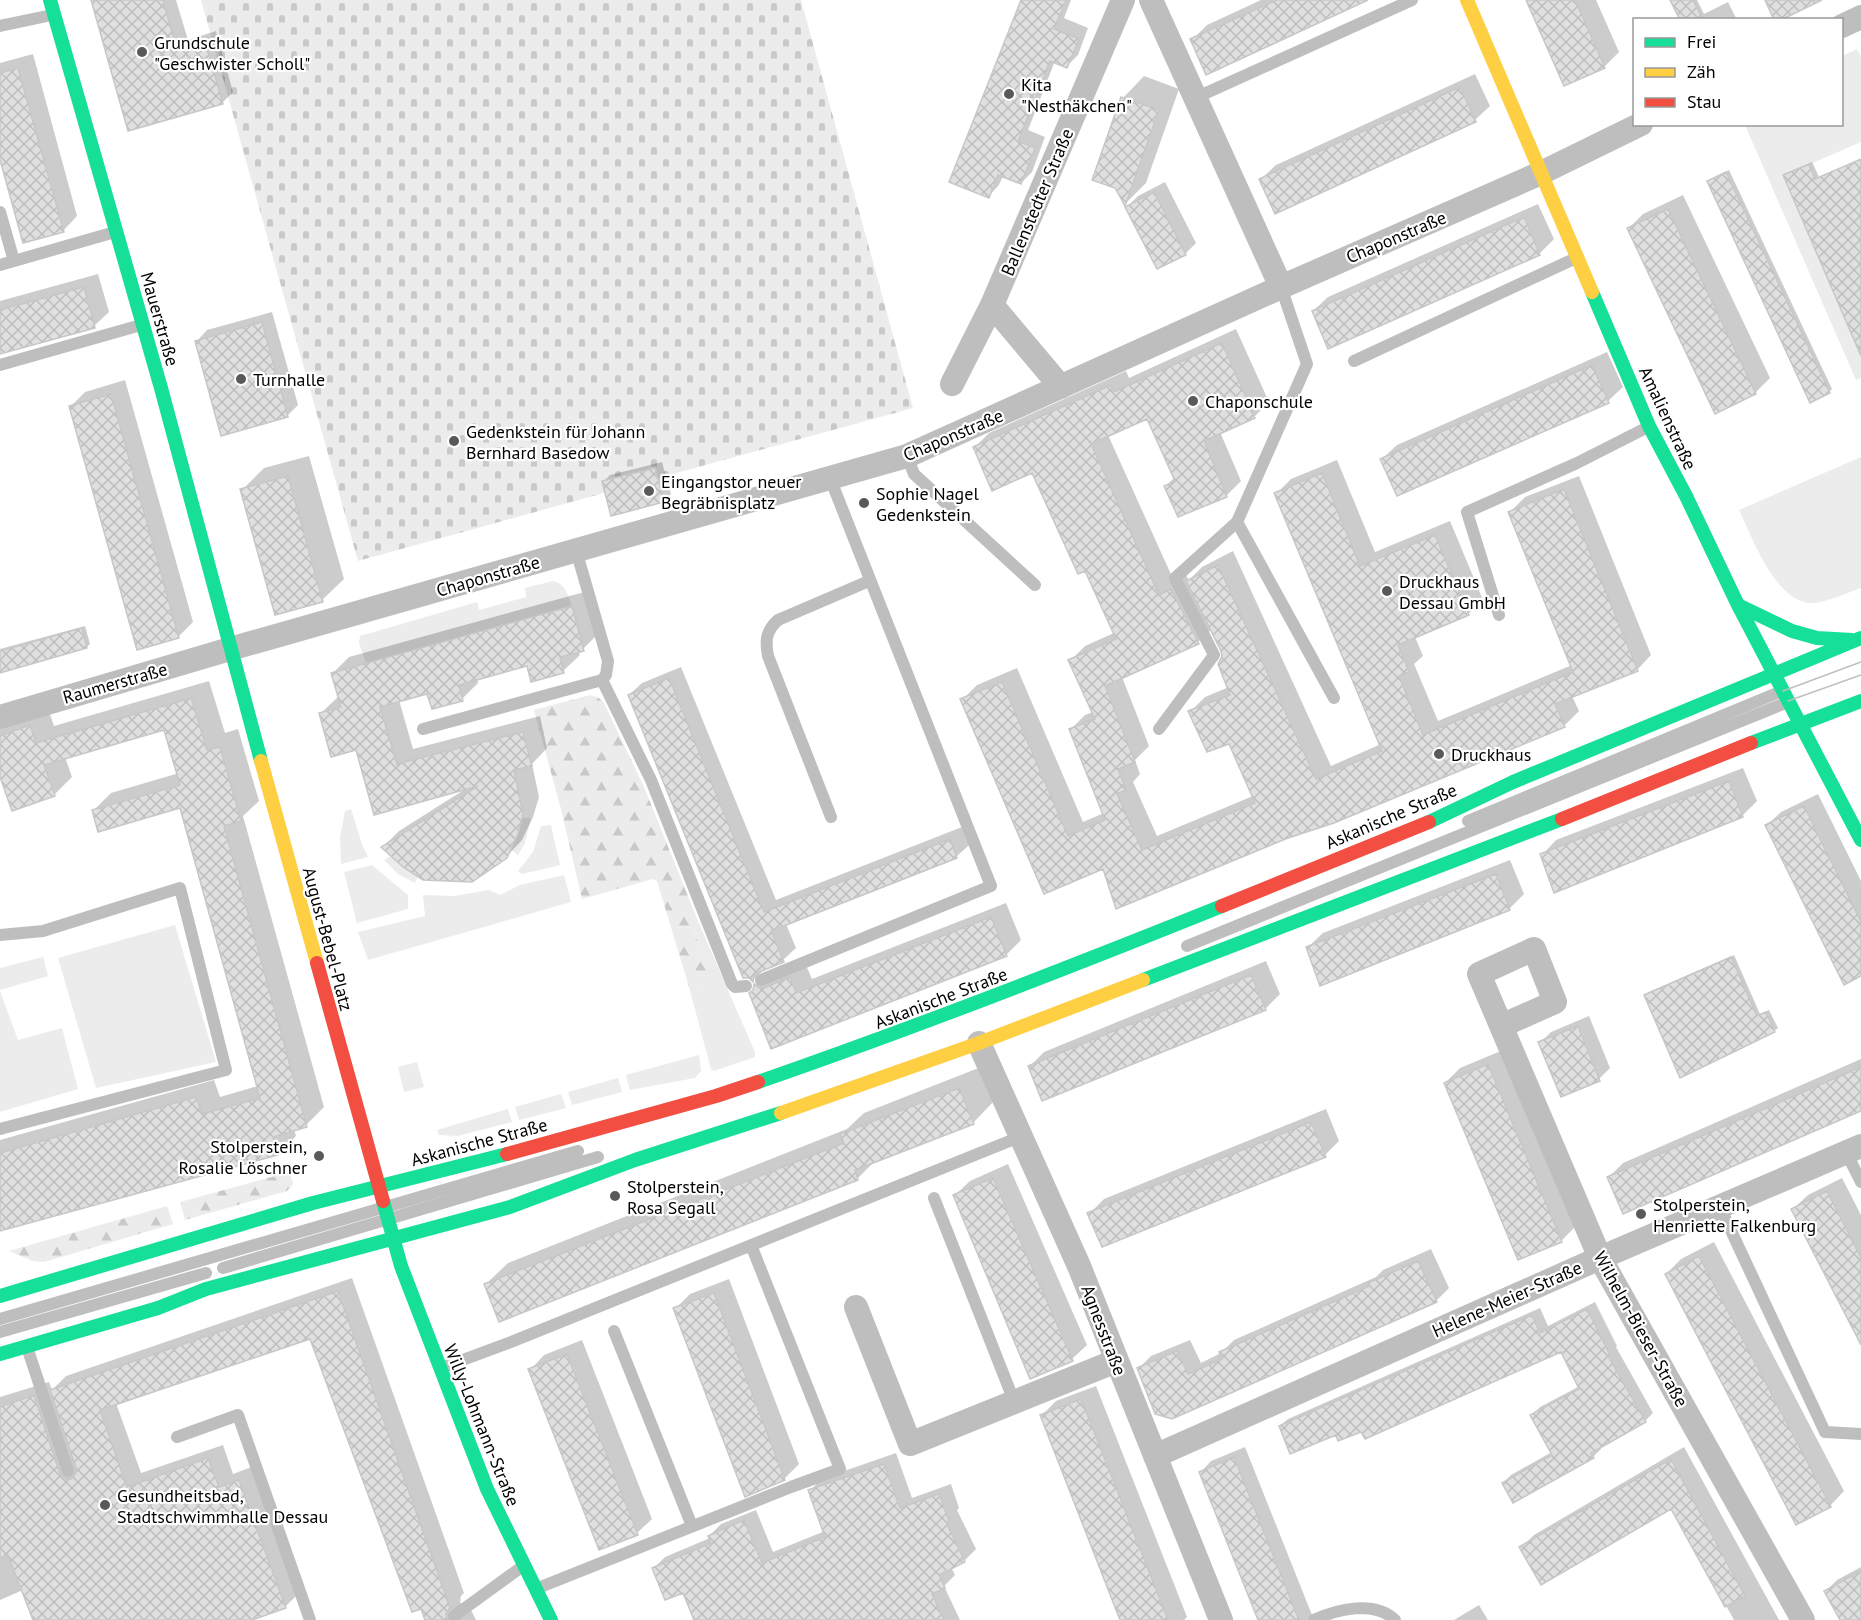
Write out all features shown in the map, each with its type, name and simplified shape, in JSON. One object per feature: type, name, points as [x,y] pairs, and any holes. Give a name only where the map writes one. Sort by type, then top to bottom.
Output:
[{"type":"main road","name":"Mauerstraße","points":[[50,0],[230,649]]},
{"type":"main road","name":"Amalienstraße","points":[[1467,0],[1650,426],[1738,605],[1861,840]]},
{"type":"main road","points":[[1738,605],[1792,631],[1817,638],[1858,639]]},
{"type":"main road","name":"Askanische Straße","points":[[0,1296],[302,1206],[450,1170],[716,1096],[954,1013],[1422,825],[1513,782],[1858,639]]},
{"type":"main road","name":"August-Bebel-Platz","points":[[230,649],[393,1238]]},
{"type":"main road","points":[[0,1354],[158,1308],[206,1289],[510,1207],[626,1164],[827,1098],[979,1043],[1563,820],[1799,723],[1861,701]]},
{"type":"main road","name":"Willy-Lohmann-Straße","points":[[393,1238],[408,1286],[488,1489],[551,1620]]},
{"type":"street","name":"Ballenstedter Straße","points":[[952,384],[992,305],[1123,0]]},
{"type":"street","points":[[1150,0],[1281,287]]},
{"type":"street","name":"Chaponstraße","points":[[230,649],[907,456],[1281,287],[1541,173],[1637,126]]},
{"type":"street","points":[[992,305],[1061,387]]},
{"type":"street","name":"Raumerstraße","points":[[0,717],[230,649]]},
{"type":"street","name":"Wilhelm-Bieser-Straße","points":[[1501,1026],[1600,1258],[1803,1620]]},
{"type":"street","name":"Agnesstraße","points":[[979,1043],[1023,1136],[1079,1266],[1221,1620]]},
{"type":"street","name":"Helene-Meier-Straße","points":[[1155,1456],[1600,1258],[1854,1149]]},
{"type":"street","points":[[856,1307],[910,1444],[1116,1361]]},
{"type":"lane","points":[[1195,98],[1412,0]]},
{"type":"lane","points":[[0,26],[54,15]]},
{"type":"lane","points":[[0,212],[14,261]]},
{"type":"lane","points":[[0,265],[116,232]]},
{"type":"lane","points":[[1354,362],[1578,257]]},
{"type":"lane","points":[[1159,729],[1214,655],[1175,578],[1237,522],[1306,363],[1281,287]]},
{"type":"lane","points":[[0,365],[142,325]]},
{"type":"lane","points":[[1499,615],[1467,512],[1577,463],[1650,426]]},
{"type":"lane","points":[[907,456],[914,474],[1035,585]]},
{"type":"lane","points":[[761,980],[992,886],[830,478]]},
{"type":"lane","points":[[1237,522],[1335,698]]},
{"type":"lane","points":[[423,729],[602,680],[606,675],[608,661],[576,550]]},
{"type":"lane","points":[[831,817],[768,656],[765,640],[770,628],[778,620],[869,581]]},
{"type":"lane","points":[[602,680],[651,780],[732,984],[735,987],[746,986]]},
{"type":"lane","points":[[1177,944],[1786,696]]},
{"type":"lane","points":[[0,935],[43,931],[180,888],[226,1070],[0,1129]]},
{"type":"lane","points":[[647,1143],[838,1081],[904,1056]]},
{"type":"lane","points":[[440,1368],[511,1342],[1023,1136]]},
{"type":"lane","points":[[0,1332],[386,1214],[600,1145]]},
{"type":"lane","points":[[1854,1149],[1861,1182]]},
{"type":"lane","points":[[0,1319],[614,1153]]},
{"type":"lane","points":[[934,1198],[1014,1401]]},
{"type":"lane","points":[[1719,1207],[1825,1432],[1861,1434]]},
{"type":"lane","points":[[537,1589],[840,1469],[751,1245]]},
{"type":"lane","points":[[614,1331],[692,1527]]},
{"type":"lane","points":[[27,1346],[68,1471]]},
{"type":"lane","points":[[177,1437],[238,1415],[310,1620]]},
{"type":"lane","points":[[454,1616],[524,1565]]},
{"type":"lane","points":[[1314,1620],[1357,1607],[1388,1613],[1395,1620]]},
{"type":"green space","points":[[201,0],[801,0],[913,408],[658,478],[664,502],[611,516],[604,493],[358,561]]},
{"type":"green space","points":[[1857,49],[1861,57],[1861,142],[1783,176],[1861,356],[1861,378],[1856,380],[1745,126],[1843,126],[1843,56]]},
{"type":"green space","points":[[1861,457],[1861,588],[1818,603],[1800,600],[1788,593],[1767,567],[1739,510]]},
{"type":"green space","points":[[553,581],[564,587],[572,607],[366,663],[359,643],[360,636],[477,602],[479,610],[526,597],[525,588]]},
{"type":"green space","points":[[590,695],[599,698],[604,703],[644,787],[698,921],[694,935],[702,948],[702,959],[707,966],[701,987],[689,987],[657,881],[653,879],[582,899],[561,809],[534,710]]},
{"type":"green space","points":[[351,809],[368,857],[341,864],[340,837],[345,811]]},
{"type":"green space","points":[[521,818],[531,818],[525,843],[518,855],[510,849]]},
{"type":"green space","points":[[551,825],[560,865],[522,874],[518,871],[533,852],[541,826]]},
{"type":"green space","points":[[391,856],[418,876],[415,883],[398,874],[384,860]]},
{"type":"green space","points":[[372,865],[408,895],[408,909],[357,923],[344,872]]},
{"type":"green space","points":[[564,875],[571,902],[368,960],[358,932],[425,916],[423,895],[454,896],[489,890],[500,895],[520,885]]},
{"type":"green space","points":[[698,921],[755,1052],[755,1057],[714,1071],[711,1069],[689,987],[701,987],[707,966],[702,959],[702,948],[694,935]]},
{"type":"green space","points":[[175,925],[216,1062],[96,1088],[58,958]]},
{"type":"green space","points":[[43,957],[48,976],[0,990],[0,968]]},
{"type":"green space","points":[[0,991],[18,1040],[62,1028],[78,1089],[0,1112]]},
{"type":"green space","points":[[699,1055],[701,1071],[695,1078],[630,1090],[626,1075]]},
{"type":"green space","points":[[417,1062],[424,1087],[404,1092],[398,1067]]},
{"type":"green space","points":[[618,1078],[622,1092],[572,1105],[568,1092]]},
{"type":"green space","points":[[561,1094],[566,1108],[519,1120],[515,1107]]},
{"type":"green space","points":[[508,1109],[512,1122],[458,1136],[439,1135],[437,1130]]},
{"type":"green space","points":[[290,1172],[293,1184],[287,1191],[185,1220],[180,1202]]},
{"type":"green space","points":[[167,1206],[173,1224],[44,1262],[33,1261],[9,1251]]},
{"type":"building","points":[[91,0],[163,0],[177,50],[205,41],[223,104],[128,131]]},
{"type":"building","points":[[1021,0],[1066,0],[1054,29],[1079,39],[1067,68],[1050,61],[1018,141],[1035,148],[1021,184],[998,175],[989,198],[949,182]]},
{"type":"building","points":[[1277,0],[1368,0],[1206,75],[1190,39]]},
{"type":"building","points":[[1526,0],[1575,0],[1605,68],[1564,86]]},
{"type":"building","points":[[1670,0],[1693,0],[1702,18],[1679,18]]},
{"type":"building","points":[[1765,0],[1822,0],[1785,18],[1773,18]]},
{"type":"building","points":[[18,68],[64,232],[23,243],[0,160],[0,73]]},
{"type":"building","points":[[1460,87],[1476,122],[1275,214],[1259,179]]},
{"type":"building","points":[[1121,97],[1159,110],[1125,206],[1115,188],[1092,180]]},
{"type":"building","points":[[1861,159],[1861,356],[1783,175],[1809,164],[1815,179]]},
{"type":"building","points":[[1726,172],[1830,393],[1810,403],[1707,181]]},
{"type":"building","points":[[1154,192],[1186,255],[1157,269],[1125,207]]},
{"type":"building","points":[[1668,209],[1756,394],[1715,414],[1627,228]]},
{"type":"building","points":[[1524,217],[1540,255],[1328,349],[1312,311]]},
{"type":"building","points":[[84,287],[95,328],[0,354],[0,310]]},
{"type":"building","name":"Turnhalle","points":[[262,322],[288,417],[221,436],[195,341]]},
{"type":"building","points":[[1222,343],[1255,418],[1204,441],[1227,497],[1178,517],[1164,486],[1175,481],[1147,419],[1091,444],[1159,595],[1171,589],[1199,644],[1105,686],[1135,762],[1118,769],[1126,790],[1117,794],[1142,850],[1255,803],[1229,744],[1207,752],[1188,711],[1230,695],[1218,664],[1222,656],[1221,651],[1186,581],[1218,565],[1316,779],[1382,751],[1274,493],[1322,473],[1360,566],[1435,535],[1469,615],[1398,645],[1409,672],[1399,676],[1423,735],[1573,672],[1508,512],[1564,489],[1638,671],[1555,704],[1565,727],[1334,823],[1288,838],[1116,909],[1103,869],[1044,894],[960,699],[1002,682],[1068,836],[1105,820],[1069,729],[1095,719],[1068,660],[1116,639],[1085,571],[1078,574],[1032,473],[992,491],[973,447],[1111,385],[1114,392]]},
{"type":"building","points":[[1592,365],[1609,403],[1397,496],[1380,459]]},
{"type":"building","points":[[111,394],[179,638],[137,650],[69,406]]},
{"type":"building","name":"Eingangstor neuer Begräbnisplatz","points":[[655,468],[664,502],[611,516],[602,481]]},
{"type":"building","points":[[288,476],[323,602],[275,615],[240,489]]},
{"type":"building","points":[[572,606],[584,651],[560,657],[564,673],[531,682],[527,666],[459,685],[463,701],[432,709],[427,694],[380,707],[397,764],[523,732],[532,766],[514,770],[523,814],[518,834],[507,858],[472,882],[423,880],[403,867],[381,847],[478,786],[374,815],[356,750],[331,757],[319,713],[341,707],[331,673]]},
{"type":"building","points":[[82,628],[87,648],[0,673],[0,651]]},
{"type":"building","points":[[669,678],[764,912],[950,839],[957,858],[771,931],[784,962],[757,973],[754,975],[753,982],[749,978],[743,978],[628,695]]},
{"type":"building","points":[[191,698],[207,750],[220,747],[241,821],[224,826],[307,1127],[273,1137],[278,1155],[0,1231],[0,1153],[196,1097],[202,1114],[260,1098],[180,808],[98,832],[92,810],[180,785],[164,730],[44,765],[55,796],[12,811],[0,777],[0,736],[30,725],[36,743]]},
{"type":"building","points":[[1729,781],[1743,817],[1554,893],[1540,854]]},
{"type":"building","points":[[1804,806],[1861,922],[1861,976],[1844,985],[1765,825]]},
{"type":"building","points":[[1496,874],[1510,910],[1320,986],[1306,947]]},
{"type":"building","points":[[991,917],[1007,956],[771,1049],[749,993],[753,990],[754,984],[759,988],[764,988],[790,977],[796,993]]},
{"type":"building","points":[[1731,957],[1757,1016],[1766,1012],[1775,1032],[1680,1078],[1644,995]]},
{"type":"building","points":[[1251,975],[1266,1010],[1042,1101],[1028,1066]]},
{"type":"building","points":[[1578,1026],[1600,1081],[1561,1097],[1538,1042]]},
{"type":"building","points":[[1488,1064],[1562,1242],[1518,1260],[1444,1083]]},
{"type":"building","points":[[1861,1067],[1861,1111],[1623,1214],[1607,1177]]},
{"type":"building","points":[[959,1088],[974,1124],[855,1170],[858,1180],[499,1322],[484,1284],[844,1143],[840,1134]]},
{"type":"building","points":[[1311,1122],[1326,1157],[1102,1247],[1087,1213]]},
{"type":"building","points":[[993,1178],[1073,1361],[1030,1379],[953,1195]]},
{"type":"building","points":[[1827,1191],[1861,1258],[1861,1345],[1791,1209]]},
{"type":"building","points":[[1699,1256],[1831,1507],[1796,1525],[1665,1274]]},
{"type":"building","points":[[1418,1261],[1437,1302],[1172,1419],[1155,1414],[1137,1368],[1177,1351],[1188,1374],[1222,1359],[1219,1352],[1370,1286],[1368,1283]]},
{"type":"building","points":[[338,1291],[450,1608],[446,1613],[447,1620],[425,1620],[421,1609],[412,1612],[310,1339],[100,1410],[127,1487],[208,1458],[219,1487],[239,1480],[286,1608],[252,1620],[33,1620],[8,1555],[0,1558],[0,1407],[34,1395],[60,1474],[66,1479],[71,1479],[76,1473],[76,1468],[50,1390]]},
{"type":"building","points":[[714,1293],[785,1480],[745,1497],[673,1308]]},
{"type":"building","points":[[1587,1309],[1610,1355],[1608,1356],[1646,1422],[1591,1453],[1594,1458],[1513,1503],[1502,1483],[1552,1455],[1530,1415],[1579,1389],[1561,1352],[1365,1439],[1361,1432],[1338,1441],[1336,1435],[1290,1454],[1279,1426],[1532,1315],[1540,1333]]},
{"type":"building","points":[[567,1354],[638,1535],[599,1550],[528,1369]]},
{"type":"building","points":[[1081,1399],[1168,1620],[1120,1620],[1040,1415]]},
{"type":"building","points":[[1234,1457],[1299,1620],[1258,1620],[1199,1472]]},
{"type":"building","points":[[1671,1459],[1745,1596],[1725,1607],[1671,1509],[1541,1585],[1519,1547]]},
{"type":"building","points":[[884,1464],[900,1508],[939,1494],[949,1521],[946,1522],[965,1562],[939,1575],[945,1588],[932,1594],[944,1620],[694,1620],[683,1593],[665,1600],[652,1568],[711,1543],[708,1536],[744,1520],[762,1563],[825,1537],[808,1490]]},
{"type":"building","points":[[1861,1571],[1861,1620],[1840,1620],[1824,1591]]},
{"type":"tram line","points":[[1783,691],[1861,662]]},
{"type":"tram line","points":[[1788,701],[1861,675]]},
{"type":"traffic: fast","points":[[50,0],[161,388],[261,761]]},
{"type":"traffic: fast","points":[[1592,292],[1649,426],[1686,496],[1738,605],[1861,840]]},
{"type":"traffic: fast","points":[[1738,605],[1792,631],[1817,638],[1852,640]]},
{"type":"traffic: fast","points":[[1429,822],[1513,782],[1861,638]]},
{"type":"traffic: fast","points":[[1751,743],[1861,701]]},
{"type":"traffic: fast","points":[[1143,980],[1562,819]]},
{"type":"traffic: fast","points":[[758,1082],[991,997],[1222,906]]},
{"type":"traffic: fast","points":[[0,1354],[158,1308],[206,1289],[510,1207],[635,1160],[781,1113]]},
{"type":"traffic: fast","points":[[0,1296],[313,1203],[507,1154]]},
{"type":"traffic: fast","points":[[383,1201],[401,1266],[487,1489],[551,1620]]},
{"type":"traffic: slow","points":[[1467,0],[1592,292]]},
{"type":"traffic: slow","points":[[261,761],[317,963]]},
{"type":"traffic: slow","points":[[781,1113],[979,1043],[1143,980]]},
{"type":"traffic: jam","points":[[1562,819],[1751,743]]},
{"type":"traffic: jam","points":[[1222,906],[1429,822]]},
{"type":"traffic: jam","points":[[317,963],[383,1201]]},
{"type":"traffic: jam","points":[[507,1154],[716,1096],[758,1082]]},
{"type":"place","name":"Grundschule \"Geschwister Scholl\"","points":[[142,52]]},
{"type":"place","name":"Kita \"Nesthäkchen\"","points":[[1009,94]]},
{"type":"place","name":"Turnhalle","points":[[241,379]]},
{"type":"place","name":"Chaponschule","points":[[1193,401]]},
{"type":"place","name":"Gedenkstein für Johann Bernhard Basedow","points":[[454,441]]},
{"type":"place","name":"Eingangstor neuer Begräbnisplatz","points":[[649,491]]},
{"type":"place","name":"Sophie Nagel Gedenkstein","points":[[864,503]]},
{"type":"place","name":"Druckhaus Dessau GmbH","points":[[1387,591]]},
{"type":"place","name":"Druckhaus","points":[[1439,754]]},
{"type":"place","name":"Stolperstein, Rosalie Löschner","points":[[319,1156]]},
{"type":"place","name":"Stolperstein, Rosa Segall","points":[[615,1196]]},
{"type":"place","name":"Stolperstein, Henriette Falkenburg","points":[[1641,1214]]},
{"type":"place","name":"Gesundheitsbad, Stadtschwimmhalle Dessau","points":[[105,1505]]}]
